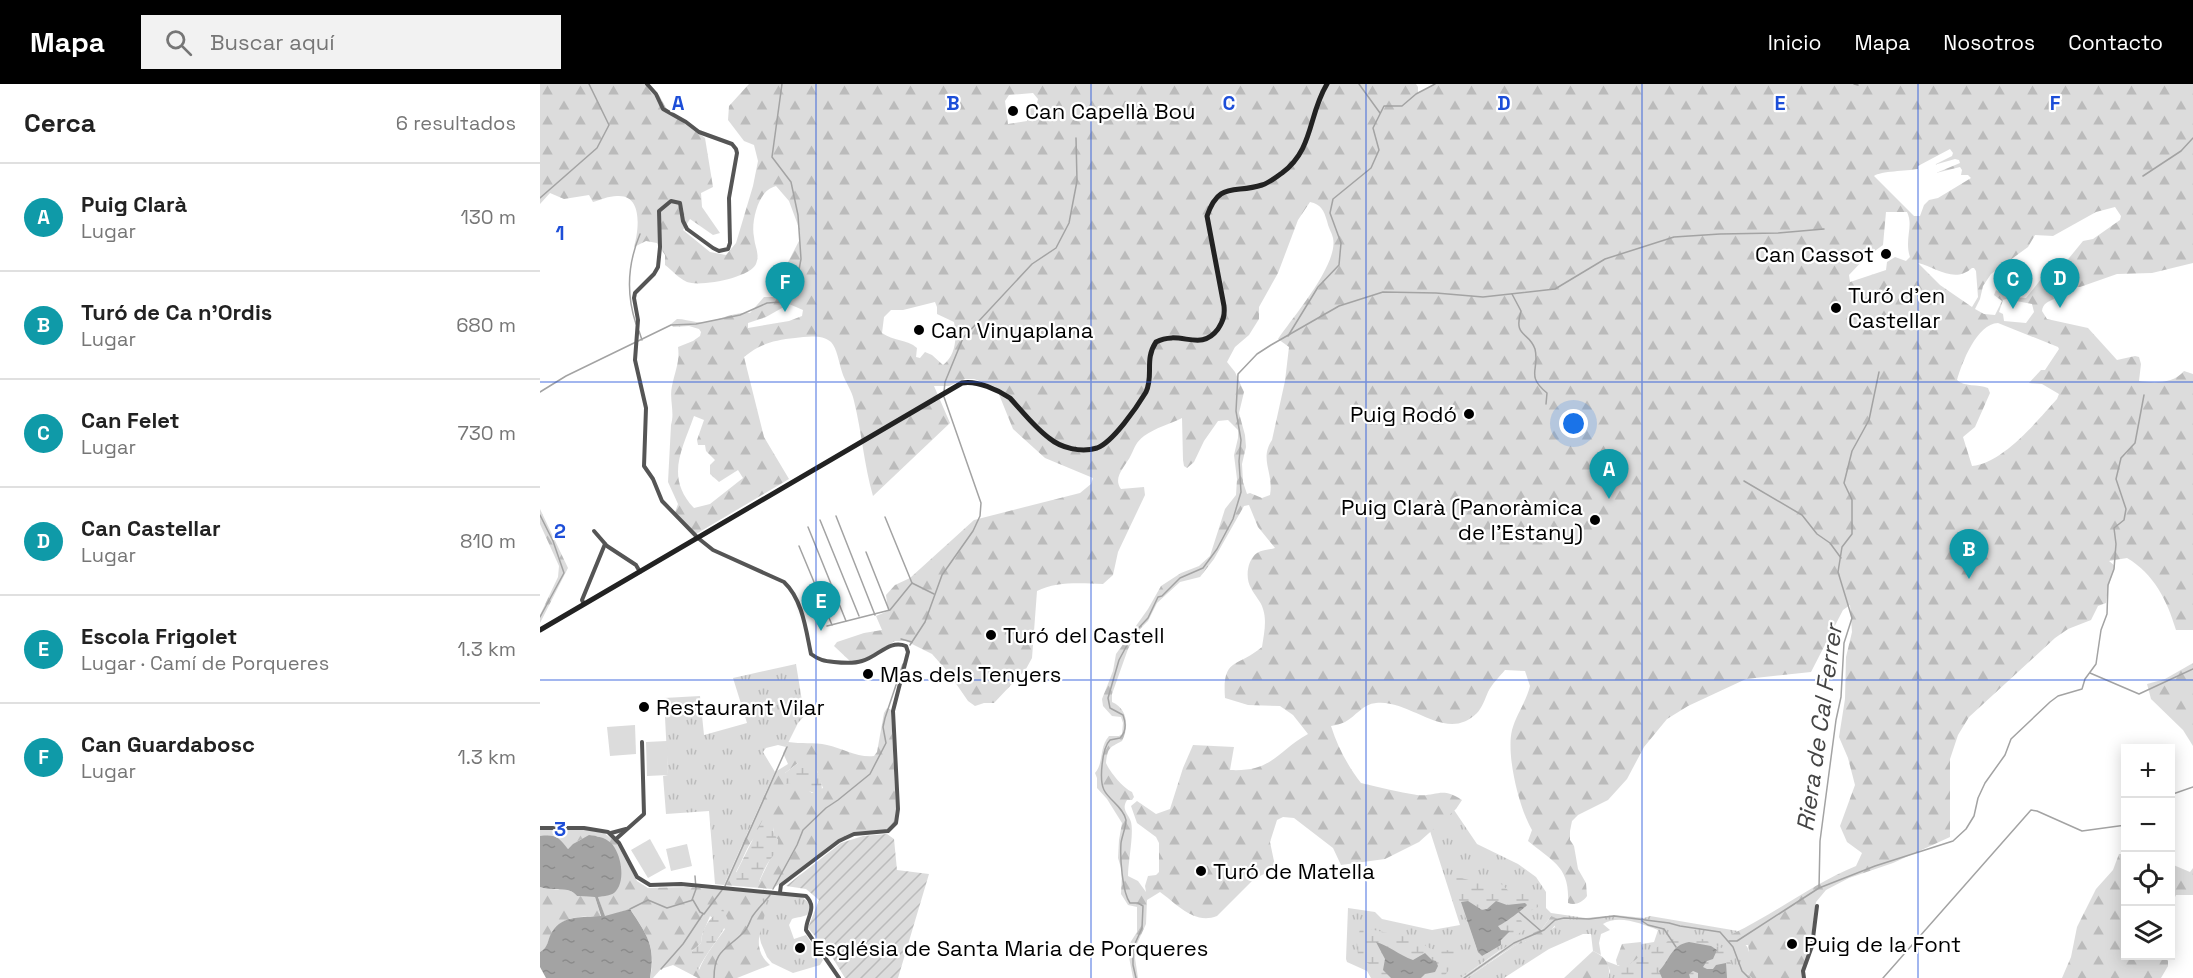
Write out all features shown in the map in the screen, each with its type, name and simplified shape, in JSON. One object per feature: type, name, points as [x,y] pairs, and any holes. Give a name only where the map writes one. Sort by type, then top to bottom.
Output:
[{"type":"main road","points":[[540,630],[962,382],[975,382],[1004,394],[1058,445],[1082,449],[1096,448],[1107,442],[1146,392],[1149,358],[1156,342],[1172,336],[1194,341],[1204,340],[1214,334],[1222,323],[1225,315],[1224,306],[1208,216],[1212,203],[1220,194],[1231,189],[1263,184],[1293,165],[1309,137],[1327,84]]},
{"type":"street","points":[[647,84],[656,94],[663,110],[687,122],[699,132],[732,144],[737,153],[729,198],[730,243],[728,249],[719,251],[687,229],[680,203],[671,201],[659,211],[658,267],[635,292],[634,298],[638,320],[635,360],[646,408],[644,466],[653,479],[662,501],[698,538],[713,550],[784,582],[790,588],[801,613],[811,654],[816,659],[852,663],[864,661],[893,644],[906,646],[908,652],[893,711],[898,809],[896,823],[888,831],[854,834],[839,841],[781,885],[780,892]]},
{"type":"street","points":[[594,531],[605,544],[636,565],[640,572]]},
{"type":"street","points":[[584,604],[582,600],[605,544]]},
{"type":"street","points":[[616,839],[644,813],[642,742]]},
{"type":"street","points":[[540,828],[585,828],[611,833],[626,829]]},
{"type":"street","points":[[611,833],[632,870],[641,881],[654,886],[681,884],[801,894],[810,900],[812,909],[806,930],[839,978]]},
{"type":"street","points":[[1804,978],[1803,971],[1812,946],[1816,906]]},
{"type":"green space","points":[[540,84],[647,84],[659,95],[666,108],[705,138],[713,187],[701,193],[702,207],[720,233],[713,235],[690,219],[683,230],[710,252],[726,255],[736,243],[758,161],[754,145],[744,141],[728,120],[729,106],[749,84],[1416,84],[1418,93],[1434,84],[2193,84],[2193,263],[2152,273],[2117,274],[2080,287],[2076,287],[2067,278],[2051,290],[2054,299],[2045,304],[2042,311],[2047,319],[2088,328],[2117,360],[2139,357],[2141,364],[2139,381],[2169,380],[2184,371],[2193,374],[2193,630],[2176,630],[2164,598],[2152,580],[2136,564],[2127,558],[2109,561],[2115,566],[2106,603],[2098,606],[2091,620],[2068,629],[2055,638],[1969,717],[1958,735],[1950,759],[1950,837],[1893,863],[1849,878],[1826,890],[1816,902],[1809,953],[1804,965],[1804,978],[1752,978],[1747,973],[1743,959],[1749,951],[1748,945],[1738,945],[1731,940],[1732,934],[1824,881],[1856,866],[1862,853],[1847,842],[1840,826],[1855,785],[1848,758],[1839,737],[1845,699],[1846,657],[1852,632],[1850,605],[1843,610],[1811,672],[1746,679],[1688,706],[1667,719],[1644,747],[1627,779],[1608,800],[1578,815],[1572,821],[1570,840],[1574,846],[1578,869],[1586,883],[1587,896],[1581,902],[1568,903],[1568,891],[1563,873],[1552,860],[1528,841],[1532,830],[1515,781],[1511,741],[1514,724],[1530,686],[1525,671],[1505,670],[1490,689],[1479,711],[1465,721],[1453,724],[1441,722],[1402,707],[1376,703],[1363,708],[1345,722],[1331,726],[1344,756],[1361,783],[1417,795],[1444,793],[1462,800],[1456,809],[1419,842],[1385,859],[1341,865],[1333,848],[1294,818],[1283,817],[1277,820],[1270,842],[1275,866],[1272,870],[1254,879],[1217,916],[1201,918],[1193,916],[1160,892],[1147,900],[1146,924],[1136,946],[1138,978],[1133,978],[1129,957],[1130,943],[1137,932],[1137,907],[1128,905],[1121,894],[1122,871],[1118,858],[1122,823],[1097,788],[1095,773],[1100,765],[1106,740],[1109,736],[1122,734],[1123,723],[1121,717],[1112,716],[1103,706],[1102,699],[1113,671],[1116,654],[1148,609],[1161,586],[1181,573],[1199,566],[1210,556],[1225,509],[1236,495],[1234,455],[1238,430],[1228,420],[1218,421],[1204,441],[1194,462],[1187,468],[1183,460],[1182,418],[1139,440],[1118,480],[1121,489],[1144,487],[1145,495],[1118,552],[1113,575],[1103,584],[1061,584],[1037,591],[1032,658],[1026,669],[994,703],[975,706],[968,701],[932,654],[906,641],[895,641],[865,659],[851,662],[834,646],[837,642],[864,633],[882,630],[876,616],[888,611],[886,595],[895,585],[910,578],[974,520],[1080,493],[1091,484],[1093,478],[1045,458],[1013,429],[996,387],[974,379],[965,379],[949,386],[934,386],[950,423],[873,496],[853,397],[833,345],[827,339],[818,337],[787,339],[762,346],[744,357],[764,437],[789,479],[696,534],[674,515],[678,504],[668,482],[671,391],[678,362],[678,347],[693,341],[700,336],[701,332],[689,326],[673,327],[671,324],[677,319],[702,322],[750,313],[764,297],[778,297],[785,268],[800,239],[799,228],[789,201],[776,186],[769,189],[761,199],[753,225],[757,260],[752,269],[735,277],[702,283],[687,282],[665,265],[665,255],[657,243],[646,241],[634,247],[638,223],[637,214],[631,201],[625,197],[617,196],[593,202],[589,195],[564,199],[550,193],[540,204]],"holes":[[[1033,93],[1038,99],[1036,107],[1027,109],[1027,121],[1008,124],[1005,101],[1009,95]],[[1950,149],[1952,156],[1934,165],[1955,159],[1960,163],[1936,173],[1960,167],[1961,175],[1968,175],[1971,178],[1938,198],[1929,200],[1924,205],[1920,216],[1914,216],[1874,176],[1918,169],[1918,166]],[[1310,202],[1317,204],[1326,217],[1333,238],[1333,249],[1322,276],[1278,339],[1289,347],[1285,381],[1267,454],[1270,495],[1262,498],[1247,494],[1243,482],[1242,464],[1246,447],[1239,413],[1244,392],[1235,372],[1227,362],[1235,347],[1249,335],[1259,319],[1259,307],[1278,273],[1298,220]],[[2115,207],[2121,216],[2120,220],[2093,239],[2083,241],[2059,270],[2042,278],[2026,298],[2010,297],[1996,290],[1994,295],[2002,301],[1995,315],[1984,314],[1975,309],[1983,286],[1991,274],[2028,247],[2035,235],[2053,236],[2096,212]],[[1886,212],[1907,212],[1910,222],[1908,244],[1910,257],[1906,261],[1895,257],[1887,262],[1886,270],[1850,282],[1849,275],[1865,258],[1883,245]],[[1918,263],[1952,275],[1965,273],[1974,268],[1978,297],[1972,307],[1940,285]],[[2006,299],[2032,304],[2034,312],[2026,323],[2004,321],[2003,314],[1999,312],[2003,300]],[[935,302],[937,314],[954,322],[955,340],[951,356],[943,365],[925,352],[920,358],[916,357],[917,348],[913,345],[882,333],[884,317],[891,310],[903,310]],[[789,304],[803,310],[802,316],[789,321],[748,328],[748,323],[766,317]],[[1998,323],[2058,347],[2059,349],[2045,370],[2041,370],[2029,383],[2042,384],[2059,394],[2019,440],[1996,457],[1972,466],[1963,437],[1975,427],[1990,393],[1988,388],[1963,384],[1957,380],[1967,354],[1977,337],[1990,325]],[[694,416],[704,420],[697,440],[698,445],[705,445],[706,451],[715,460],[710,465],[710,474],[719,482],[738,470],[743,478],[710,504],[694,508],[685,497],[680,485],[678,474],[681,452]],[[1249,505],[1258,527],[1275,548],[1257,553],[1249,565],[1249,584],[1261,603],[1264,614],[1265,628],[1262,647],[1229,669],[1226,676],[1225,698],[1248,705],[1280,706],[1293,715],[1308,734],[1272,760],[1255,768],[1244,770],[1230,770],[1234,747],[1193,745],[1170,809],[1156,814],[1137,801],[1131,806],[1137,823],[1156,837],[1159,843],[1159,872],[1148,876],[1146,892],[1138,881],[1128,876],[1132,827],[1125,806],[1127,800],[1132,800],[1134,797],[1132,792],[1110,771],[1106,763],[1110,749],[1122,741],[1126,730],[1126,719],[1121,709],[1112,702],[1112,694],[1128,649],[1137,632],[1148,621],[1157,603],[1180,582],[1200,577],[1214,559],[1244,506]]]},
{"type":"green space","points":[[540,509],[568,568],[540,623],[540,615],[558,577],[559,566],[540,524]]},
{"type":"green space","points":[[2193,663],[2193,746],[2183,730],[2151,699],[2147,684],[2165,679]]},
{"type":"green space","points":[[796,664],[803,707],[807,713],[798,723],[786,747],[778,745],[766,748],[763,752],[775,772],[724,885],[715,884],[709,811],[666,814],[663,776],[668,775],[664,698],[700,696],[704,735],[747,723],[733,678]]},
{"type":"green space","points":[[887,708],[891,710],[895,822],[887,830],[854,832],[772,889],[724,885],[775,772],[788,764],[783,753],[788,742],[822,744],[856,754],[874,756],[877,752],[884,713]],"holes":[[[798,763],[817,771],[823,788],[812,793],[785,773]],[[774,826],[773,833],[778,840],[777,845],[759,882],[736,872],[754,839]]]},
{"type":"green space","points":[[635,725],[636,754],[610,756],[607,727]]},
{"type":"green space","points":[[667,741],[668,775],[647,776],[646,742]]},
{"type":"green space","points":[[798,763],[808,763],[816,769],[821,782],[821,795],[805,790],[796,782],[786,784],[785,773]]},
{"type":"green space","points":[[1454,810],[1477,844],[1518,864],[1536,877],[1546,892],[1546,908],[1551,913],[1586,918],[1615,915],[1644,918],[1650,916],[1738,931],[1732,934],[1747,946],[1749,958],[1747,973],[1752,978],[1608,978],[1610,971],[1606,961],[1619,966],[1642,944],[1654,942],[1658,930],[1631,921],[1616,920],[1603,924],[1610,930],[1601,934],[1599,943],[1601,955],[1593,951],[1591,934],[1583,934],[1549,949],[1504,978],[1467,978],[1514,946],[1555,927],[1551,916],[1542,929],[1499,951],[1461,978],[1371,978],[1367,971],[1347,962],[1346,959],[1348,908],[1375,912],[1382,919],[1432,930],[1460,925],[1430,831]],"holes":[[[1461,902],[1501,945],[1482,956],[1478,952]]]},
{"type":"green space","points":[[762,821],[775,823],[773,832],[778,840],[777,852],[769,861],[759,882],[746,884],[732,881]]},
{"type":"green space","points":[[540,830],[587,830],[604,833],[616,842],[637,881],[648,888],[687,887],[749,892],[760,898],[765,905],[765,914],[759,944],[762,954],[770,965],[737,978],[698,978],[673,965],[661,969],[653,978],[650,978],[651,949],[636,918],[630,909],[605,917],[598,897],[608,895],[617,889],[620,862],[598,836],[582,839],[568,849],[556,840],[540,836]],"holes":[[[710,916],[725,929],[707,954],[699,970],[692,951],[701,943]]]},
{"type":"green space","points":[[887,834],[894,839],[897,870],[929,874],[898,978],[845,978],[829,952],[808,928],[819,900],[806,889],[786,886],[841,843],[863,836]]},
{"type":"green space","points":[[650,839],[666,868],[648,878],[631,850]]},
{"type":"green space","points":[[687,844],[692,866],[671,871],[666,849]]},
{"type":"green space","points":[[2121,854],[2121,960],[2168,960],[2168,966],[2161,978],[2062,978],[2071,957],[2077,927],[2096,889],[2113,870]]},
{"type":"green space","points":[[2175,866],[2190,872],[2193,868],[2193,895],[2176,895],[2175,897]]},
{"type":"green space","points":[[1453,876],[1500,883],[1511,893],[1537,898],[1538,907],[1519,916],[1524,930],[1482,956],[1478,952],[1453,883]]},
{"type":"green space","points":[[540,887],[570,891],[577,896],[595,897],[601,917],[572,918],[559,924],[540,952]]},
{"type":"green space","points":[[749,892],[800,896],[807,901],[810,906],[808,914],[792,919],[789,925],[794,939],[806,935],[823,960],[820,965],[793,973],[772,963],[761,943]]},
{"type":"green space","points":[[723,909],[728,920],[698,970],[692,958],[692,951],[701,943],[708,923]]},
{"type":"green space","points":[[1551,916],[1558,919],[1550,930],[1511,948],[1467,978],[1461,978],[1513,942],[1542,929]]},
{"type":"green space","points":[[1365,928],[1415,939],[1431,949],[1456,951],[1460,955],[1443,978],[1382,978],[1372,966],[1358,956],[1357,942],[1360,929]]},
{"type":"green space","points":[[1682,936],[1703,939],[1724,949],[1740,978],[1617,978],[1619,966],[1624,967],[1638,959],[1641,953],[1645,954]]},
{"type":"green space","points":[[1641,942],[1640,954],[1635,960],[1624,967],[1617,965],[1616,960],[1622,944]]},
{"type":"green space","points":[[1593,951],[1606,962],[1609,969],[1608,978],[1564,978]]},
{"type":"water","points":[[589,835],[600,837],[611,843],[620,860],[619,886],[612,894],[598,897],[605,916],[630,909],[636,918],[651,949],[650,978],[546,978],[540,967],[540,952],[545,948],[550,935],[557,926],[574,918],[601,916],[595,897],[577,896],[570,891],[540,887],[540,836],[557,838],[568,849]]},
{"type":"water","points":[[1468,901],[1482,910],[1487,909],[1496,901],[1507,905],[1525,903],[1527,905],[1498,926],[1501,930],[1510,931],[1501,940],[1501,945],[1482,956],[1478,952],[1461,902]]},
{"type":"water","points":[[1376,942],[1413,960],[1425,953],[1436,961],[1438,966],[1435,972],[1425,974],[1421,978],[1391,978],[1383,970],[1385,959]]},
{"type":"water","points":[[1689,942],[1711,946],[1717,950],[1713,959],[1707,961],[1703,967],[1713,969],[1716,965],[1726,963],[1727,978],[1698,978],[1698,973],[1693,971],[1689,974],[1690,978],[1662,978],[1659,971],[1671,954],[1678,946]]},
{"type":"waterway","points":[[540,198],[597,148],[609,125],[589,84]]},
{"type":"waterway","points":[[540,392],[566,376],[671,325],[696,324],[740,315],[767,303],[781,302],[797,280],[801,259],[798,215],[791,182],[772,157],[782,84]]},
{"type":"waterway","points":[[1359,84],[1380,113]]},
{"type":"waterway","points":[[1288,336],[1318,287],[1339,265],[1341,243],[1330,213],[1333,199],[1371,168],[1379,150],[1373,128],[1384,106],[1402,106],[1416,94],[1435,84]]},
{"type":"waterway","points":[[1854,84],[1858,85]]},
{"type":"waterway","points":[[944,392],[945,382],[963,338],[1032,264],[1056,248],[1069,223],[1077,181],[1076,138]]},
{"type":"waterway","points":[[2143,176],[2181,151],[2193,138]]},
{"type":"waterway","points":[[1136,978],[1133,948],[1142,928],[1143,906],[1130,903],[1127,898],[1121,857],[1121,843],[1126,820],[1102,785],[1102,764],[1107,744],[1110,740],[1120,738],[1125,727],[1123,715],[1110,708],[1108,698],[1119,660],[1133,634],[1148,618],[1158,597],[1162,596],[1180,578],[1203,568],[1217,549],[1233,519],[1241,492],[1239,461],[1241,440],[1236,411],[1238,374],[1257,354],[1339,306],[1383,292],[1483,297],[1555,289],[1605,259],[1674,237],[1824,229]]},
{"type":"waterway","points":[[636,324],[631,301],[630,279],[633,256],[640,234]]},
{"type":"waterway","points":[[1512,294],[1521,311],[1520,330],[1535,349],[1535,377],[1540,387],[1547,393],[1546,404]]},
{"type":"waterway","points":[[639,331],[642,340]]},
{"type":"waterway","name":"Riera de Cal Ferrer","points":[[1729,941],[1737,941],[1819,888],[1820,841],[1841,697],[1844,643],[1852,618],[1838,572],[1842,547],[1852,534],[1852,500],[1844,483],[1852,451],[1869,420],[1879,372]]},
{"type":"waterway","points":[[1819,888],[1875,866],[1953,841],[1966,829],[1974,816],[1978,798],[1985,783],[2005,755],[2011,739],[2058,696],[2082,689],[2085,679],[2096,664],[2101,630],[2107,614],[2108,585],[2114,569],[2116,544],[2114,528],[2124,520],[2126,509],[2116,479],[2121,458],[2135,443],[2144,395]]},
{"type":"waterway","points":[[910,645],[925,622],[942,575],[973,531],[980,516],[981,503],[944,397]]},
{"type":"waterway","points":[[1744,481],[1802,515],[1817,534],[1830,543],[1841,558]]},
{"type":"waterway","points":[[540,515],[553,541],[564,573],[540,617]]},
{"type":"waterway","points":[[836,516],[875,615]]},
{"type":"waterway","points":[[885,517],[912,583]]},
{"type":"waterway","points":[[820,520],[859,616]]},
{"type":"waterway","points":[[808,527],[846,621]]},
{"type":"waterway","points":[[799,546],[832,625]]},
{"type":"waterway","points":[[866,552],[889,610]]},
{"type":"waterway","points":[[827,626],[890,610],[912,583],[934,594]]},
{"type":"waterway","points":[[901,639],[912,642]]},
{"type":"waterway","points":[[773,889],[803,830],[826,808],[870,774],[886,743],[883,727],[903,664]]},
{"type":"waterway","points":[[2090,673],[2139,694],[2193,669]]},
{"type":"waterway","points":[[725,886],[787,747]]},
{"type":"waterway","points":[[2175,793],[2193,787]]},
{"type":"waterway","points":[[1883,978],[2031,810],[2082,831],[2121,826]]},
{"type":"waterway","points":[[692,900],[696,889],[695,876]]},
{"type":"waterway","points":[[630,909],[648,900],[667,908],[693,900],[700,912],[704,914],[722,890]]},
{"type":"waterway","points":[[714,978],[716,962],[722,951],[745,931],[754,914],[770,895]]},
{"type":"waterway","points":[[1519,912],[1541,931]]},
{"type":"waterway","points":[[661,969],[683,944],[703,914]]},
{"type":"waterway","points":[[1464,978],[1514,943],[1544,930],[1555,920],[1614,916],[1720,932],[1733,947],[1742,971],[1749,978]]},
{"type":"waterway","points":[[1642,921],[1664,929],[1676,947]]},
{"type":"place","name":"Can Capellà Bou","points":[[1013,111]]},
{"type":"place","name":"Can Cassot","points":[[1886,254]]},
{"type":"place","name":"Turó d'en Castellar","points":[[1836,308]]},
{"type":"place","name":"Can Castellar","points":[[2060,308]]},
{"type":"place","name":"Can Felet","points":[[2013,309]]},
{"type":"place","name":"Can Guardabosc","points":[[785,312]]},
{"type":"place","name":"Can Vinyaplana","points":[[919,330]]},
{"type":"place","name":"Puig Rodó","points":[[1469,414]]},
{"type":"place","name":"Puig Clarà","points":[[1609,499]]},
{"type":"place","name":"Puig Clarà (Panoràmica de l'Estany)","points":[[1595,520]]},
{"type":"place","name":"Turó de Ca n'Ordis","points":[[1969,579]]},
{"type":"place","name":"Escola Frigolet","points":[[821,631]]},
{"type":"place","name":"Turó del Castell","points":[[991,635]]},
{"type":"place","name":"Mas dels Tenyers","points":[[868,674]]},
{"type":"place","name":"Restaurant Vilar","points":[[644,707]]},
{"type":"place","name":"Turó de Matella","points":[[1201,871]]},
{"type":"place","name":"Puig de la Font","points":[[1792,944]]},
{"type":"place","name":"Església de Santa Maria de Porqueres","points":[[800,948]]}]
